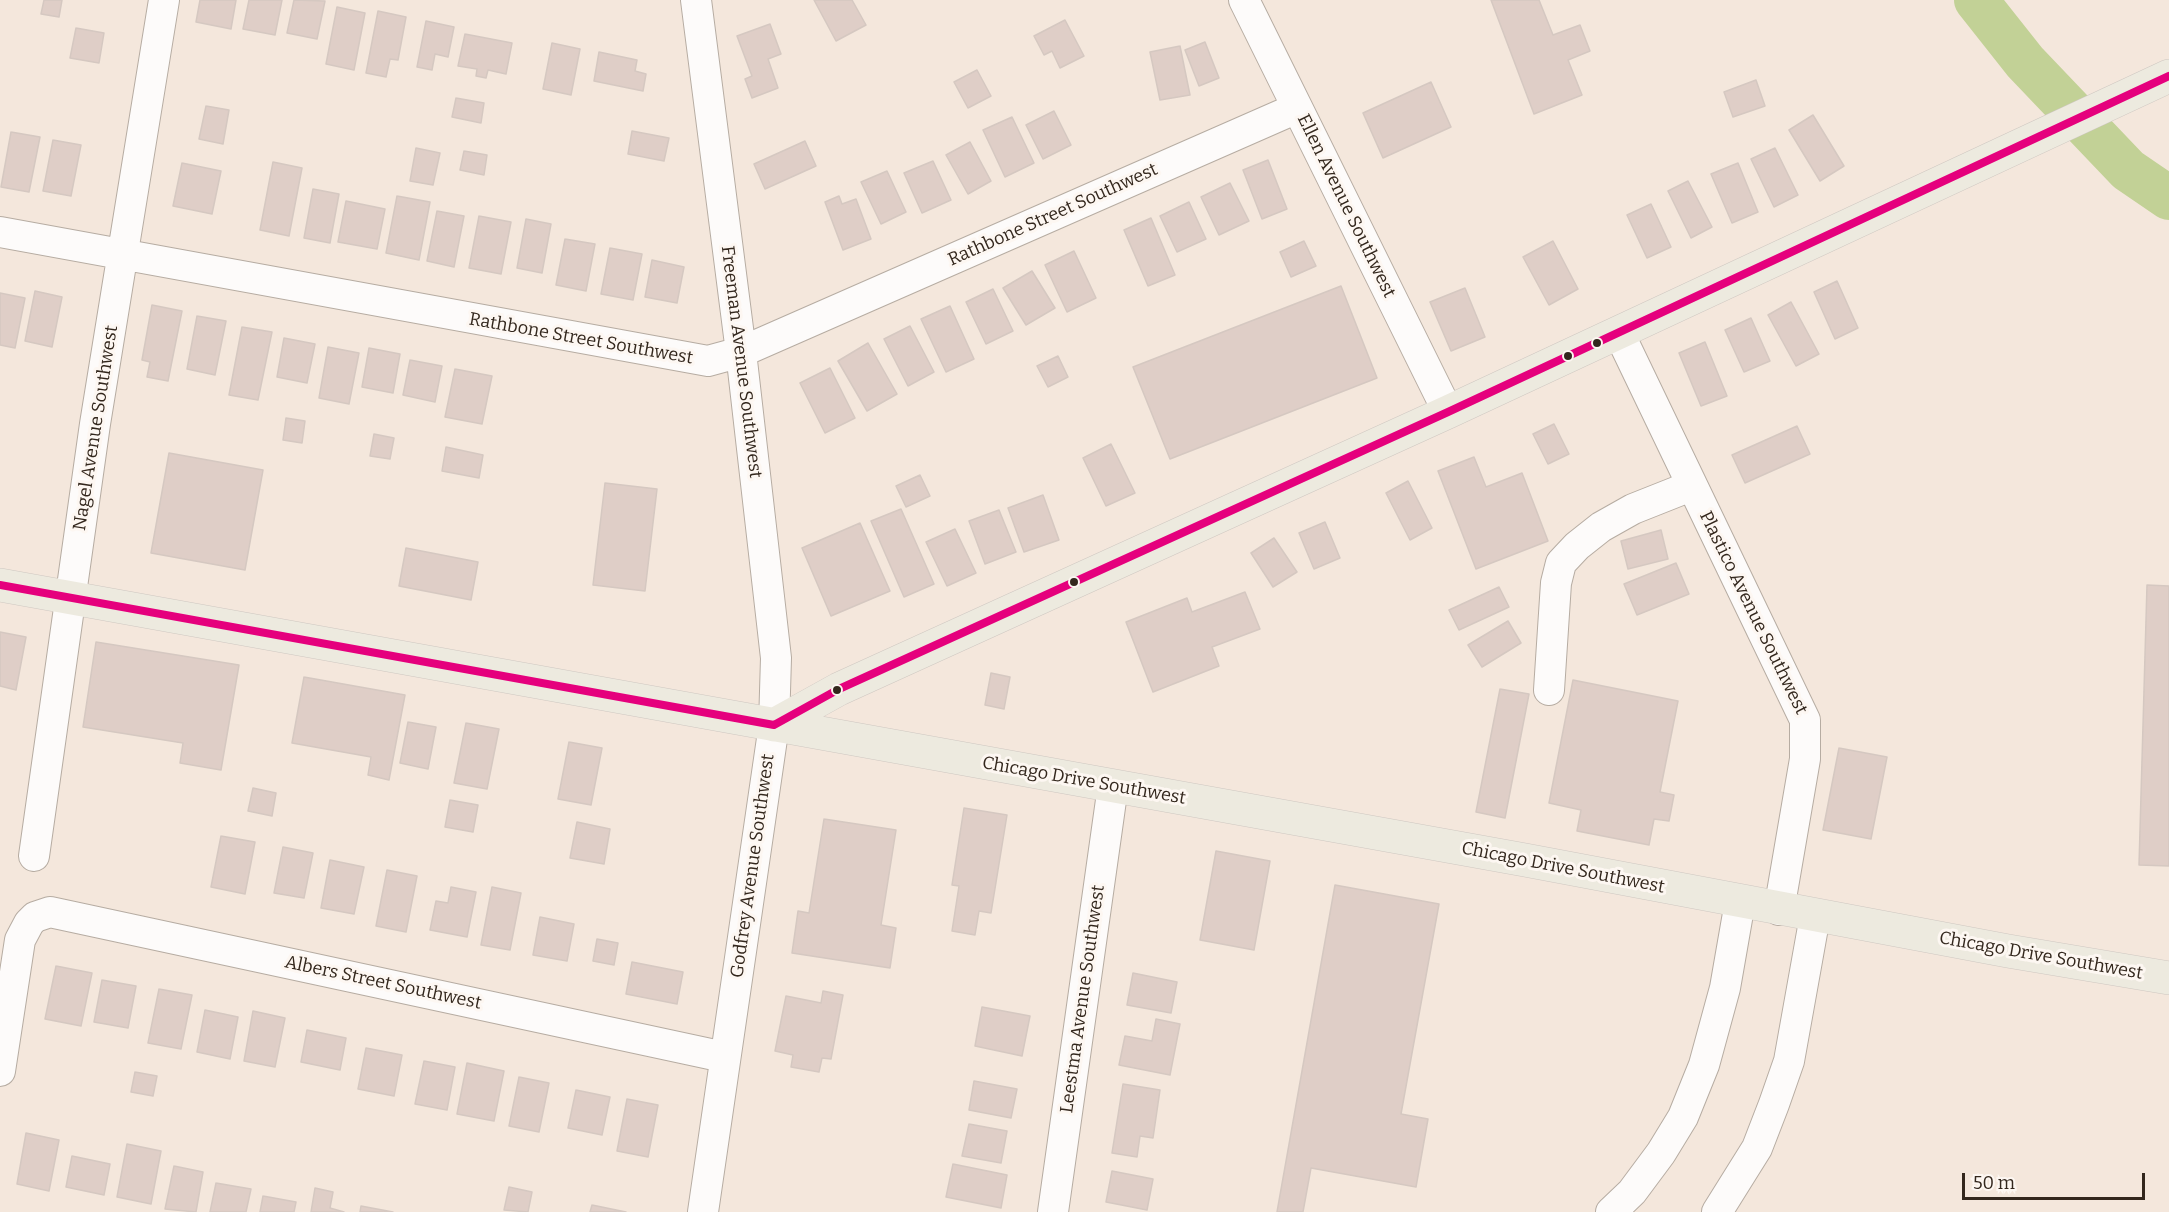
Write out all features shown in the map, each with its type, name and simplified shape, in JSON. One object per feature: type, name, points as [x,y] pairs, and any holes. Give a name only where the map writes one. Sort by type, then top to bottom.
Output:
[{"type":"main road","points":[[774,725],[870,675],[1448,412],[2027,140],[2169,76]]},
{"type":"main road","name":"Chicago Drive Southwest","points":[[0,585],[1525,860],[1779,910],[2169,978]]},
{"type":"street","name":"Nagel Avenue Southwest","points":[[34,856],[70,598],[165,0]]},
{"type":"street","name":"Freeman Avenue Southwest","points":[[696,0],[741,352],[776,658],[774,725]]},
{"type":"street","name":"Ellen Avenue Southwest","points":[[1244,0],[1448,412]]},
{"type":"street","name":"Rathbone Street Southwest","points":[[0,232],[697,360],[719,359],[741,352],[1298,108]]},
{"type":"street","name":"Plastico Avenue Southwest","points":[[1619,333],[1805,720],[1805,759],[1779,910]]},
{"type":"street","points":[[1549,690],[1556,583],[1561,563],[1577,546],[1601,527],[1633,509],[1691,486]]},
{"type":"street","name":"Godfrey Avenue Southwest","points":[[703,1212],[774,725]]},
{"type":"street","name":"Leestma Avenue Southwest","points":[[1053,1212],[1113,786]]},
{"type":"street","points":[[1611,1212],[1632,1192],[1661,1153],[1683,1117],[1704,1065],[1725,988],[1740,902]]},
{"type":"street","name":"Albers Street Southwest","points":[[0,1071],[20,940],[29,923],[42,914],[65,913],[724,1057]]},
{"type":"street","points":[[1717,1212],[1756,1148],[1789,1061],[1815,916]]},
{"type":"building","points":[[44,0],[62,0],[59,17],[41,14]]},
{"type":"building","points":[[200,0],[236,0],[231,29],[196,22]]},
{"type":"building","points":[[249,0],[282,0],[275,35],[243,29]]},
{"type":"building","points":[[294,0],[325,1],[317,39],[287,33]]},
{"type":"building","points":[[814,0],[852,0],[866,25],[836,41]]},
{"type":"building","points":[[1491,0],[1539,0],[1553,35],[1580,25],[1590,51],[1568,60],[1582,95],[1534,114]]},
{"type":"building","points":[[337,7],[365,13],[354,70],[326,64]]},
{"type":"building","points":[[378,11],[406,17],[398,60],[390,59],[386,77],[366,73]]},
{"type":"building","points":[[1065,20],[1084,56],[1060,68],[1052,51],[1044,55],[1034,36]]},
{"type":"building","points":[[426,21],[454,27],[448,57],[435,54],[432,70],[417,67]]},
{"type":"building","points":[[770,24],[781,54],[768,59],[778,88],[752,98],[745,79],[752,76],[737,36]]},
{"type":"building","points":[[76,28],[104,33],[99,63],[70,58]]},
{"type":"building","points":[[465,34],[512,43],[506,74],[488,70],[486,78],[476,76],[477,69],[458,66]]},
{"type":"building","points":[[1205,42],[1219,78],[1199,86],[1185,50]]},
{"type":"building","points":[[552,43],[580,49],[571,95],[543,89]]},
{"type":"building","points":[[1180,46],[1190,95],[1160,100],[1150,52]]},
{"type":"building","points":[[599,52],[637,60],[635,71],[646,74],[643,91],[594,81]]},
{"type":"building","points":[[977,70],[991,96],[968,108],[954,82]]},
{"type":"building","points":[[1756,80],[1765,106],[1733,117],[1724,92]]},
{"type":"building","points":[[1431,82],[1451,127],[1383,158],[1363,113]]},
{"type":"building","points":[[456,98],[484,103],[481,123],[452,117]]},
{"type":"building","points":[[206,106],[229,110],[223,144],[199,139]]},
{"type":"building","points":[[1054,111],[1071,145],[1043,159],[1026,125]]},
{"type":"building","points":[[1813,115],[1844,166],[1820,181],[1789,130]]},
{"type":"building","points":[[1012,117],[1034,163],[1005,177],[983,130]]},
{"type":"building","points":[[632,131],[669,138],[664,161],[628,154]]},
{"type":"building","points":[[11,132],[40,137],[29,192],[1,187]]},
{"type":"building","points":[[53,140],[81,145],[71,196],[43,191]]},
{"type":"building","points":[[805,141],[816,166],[765,189],[754,164]]},
{"type":"building","points":[[970,142],[991,181],[968,194],[946,155]]},
{"type":"building","points":[[416,148],[440,153],[433,185],[410,181]]},
{"type":"building","points":[[1775,148],[1798,195],[1774,207],[1751,159]]},
{"type":"building","points":[[464,151],[487,155],[484,175],[460,170]]},
{"type":"building","points":[[1268,160],[1287,209],[1262,219],[1243,170]]},
{"type":"building","points":[[933,161],[951,200],[922,213],[904,173]]},
{"type":"building","points":[[273,162],[302,168],[289,236],[260,230]]},
{"type":"building","points":[[182,163],[221,171],[212,214],[173,206]]},
{"type":"building","points":[[1738,163],[1758,212],[1732,223],[1711,174]]},
{"type":"building","points":[[887,171],[906,212],[881,224],[861,182]]},
{"type":"building","points":[[1688,181],[1712,227],[1691,238],[1668,191]]},
{"type":"building","points":[[1230,183],[1249,221],[1219,235],[1201,197]]},
{"type":"building","points":[[313,189],[339,194],[330,243],[304,238]]},
{"type":"building","points":[[397,196],[430,202],[419,260],[386,253]]},
{"type":"building","points":[[839,196],[842,204],[856,199],[871,239],[843,250],[825,202]]},
{"type":"building","points":[[346,201],[385,209],[377,249],[338,242]]},
{"type":"building","points":[[1189,202],[1206,239],[1177,252],[1160,216]]},
{"type":"building","points":[[1651,204],[1671,247],[1647,258],[1627,215]]},
{"type":"building","points":[[437,211],[464,216],[454,267],[427,261]]},
{"type":"building","points":[[479,216],[511,222],[501,274],[469,268]]},
{"type":"building","points":[[1151,218],[1175,275],[1148,286],[1124,230]]},
{"type":"building","points":[[526,219],[551,224],[542,273],[517,268]]},
{"type":"building","points":[[565,239],[595,244],[586,291],[556,285]]},
{"type":"building","points":[[1304,241],[1316,266],[1291,277],[1280,252]]},
{"type":"building","points":[[1553,241],[1578,289],[1549,305],[1523,257]]},
{"type":"building","points":[[610,248],[642,254],[633,300],[601,294]]},
{"type":"building","points":[[1074,251],[1096,298],[1067,312],[1045,265]]},
{"type":"building","points":[[652,260],[684,267],[677,303],[645,297]]},
{"type":"building","points":[[1032,271],[1055,308],[1026,325],[1003,288]]},
{"type":"building","points":[[1837,281],[1858,328],[1835,339],[1814,292]]},
{"type":"building","points":[[1341,286],[1377,378],[1170,459],[1133,367]]},
{"type":"building","points":[[1465,288],[1485,337],[1451,351],[1430,302]]},
{"type":"building","points":[[993,289],[1013,331],[986,344],[966,302]]},
{"type":"building","points":[[35,291],[62,297],[52,347],[25,341]]},
{"type":"building","points":[[0,293],[25,298],[15,348],[0,345]]},
{"type":"building","points":[[1791,302],[1819,354],[1796,366],[1768,315]]},
{"type":"building","points":[[152,305],[182,311],[168,381],[147,377],[150,362],[142,360]]},
{"type":"building","points":[[950,306],[974,359],[946,372],[921,319]]},
{"type":"building","points":[[197,316],[226,321],[215,375],[187,369]]},
{"type":"building","points":[[1751,318],[1770,361],[1744,372],[1725,330]]},
{"type":"building","points":[[910,326],[934,372],[908,386],[884,339]]},
{"type":"building","points":[[242,327],[272,332],[258,400],[229,395]]},
{"type":"building","points":[[284,338],[315,344],[307,383],[277,377]]},
{"type":"building","points":[[1705,342],[1727,396],[1701,406],[1679,353]]},
{"type":"building","points":[[868,343],[897,394],[867,411],[838,361]]},
{"type":"building","points":[[328,347],[359,353],[349,404],[319,398]]},
{"type":"building","points":[[369,348],[400,354],[393,393],[362,387]]},
{"type":"building","points":[[1058,356],[1068,377],[1048,387],[1037,366]]},
{"type":"building","points":[[410,360],[442,366],[435,402],[403,395]]},
{"type":"building","points":[[830,368],[855,418],[825,433],[800,383]]},
{"type":"building","points":[[455,369],[492,376],[482,424],[445,417]]},
{"type":"building","points":[[286,418],[305,421],[302,443],[283,440]]},
{"type":"building","points":[[1554,424],[1569,454],[1548,464],[1533,434]]},
{"type":"building","points":[[1797,426],[1810,454],[1745,483],[1732,455]]},
{"type":"building","points":[[374,434],[394,438],[390,459],[370,456]]},
{"type":"building","points":[[1111,444],[1135,493],[1106,506],[1083,458]]},
{"type":"building","points":[[446,447],[483,455],[479,478],[442,471]]},
{"type":"building","points":[[169,453],[263,470],[245,570],[151,553]]},
{"type":"building","points":[[1474,457],[1486,487],[1522,473],[1548,541],[1476,569],[1438,471]]},
{"type":"building","points":[[920,475],[930,496],[906,507],[896,486]]},
{"type":"building","points":[[1408,481],[1432,528],[1410,540],[1386,493]]},
{"type":"building","points":[[605,483],[657,489],[645,591],[593,585]]},
{"type":"building","points":[[1043,495],[1059,540],[1024,552],[1008,508]]},
{"type":"building","points":[[901,509],[934,584],[904,597],[871,521]]},
{"type":"building","points":[[999,510],[1016,552],[985,564],[969,521]]},
{"type":"building","points":[[1325,522],[1340,558],[1314,569],[1299,533]]},
{"type":"building","points":[[860,523],[890,591],[831,616],[802,548]]},
{"type":"building","points":[[955,529],[976,573],[947,586],[926,542]]},
{"type":"building","points":[[1661,530],[1668,559],[1628,569],[1621,541]]},
{"type":"building","points":[[1274,538],[1297,572],[1273,587],[1251,553]]},
{"type":"building","points":[[406,548],[478,562],[471,600],[399,586]]},
{"type":"building","points":[[1676,563],[1689,594],[1637,615],[1624,584]]},
{"type":"building","points":[[2147,585],[2169,586],[2169,866],[2139,865]]},
{"type":"building","points":[[1499,587],[1509,607],[1459,630],[1449,610]]},
{"type":"building","points":[[1245,592],[1260,629],[1212,647],[1219,666],[1153,692],[1126,622],[1187,598],[1192,612]]},
{"type":"building","points":[[1508,621],[1521,643],[1482,667],[1468,645]]},
{"type":"building","points":[[0,632],[26,637],[16,690],[0,686]]},
{"type":"building","points":[[96,642],[239,665],[221,770],[180,763],[183,743],[83,727]]},
{"type":"building","points":[[991,673],[1010,677],[1004,709],[985,705]]},
{"type":"building","points":[[304,677],[405,695],[389,780],[368,775],[371,757],[292,743]]},
{"type":"building","points":[[1573,680],[1678,701],[1660,792],[1674,795],[1669,821],[1654,819],[1649,845],[1577,831],[1581,810],[1549,803]]},
{"type":"building","points":[[1500,689],[1529,694],[1505,818],[1476,812]]},
{"type":"building","points":[[408,722],[436,727],[428,769],[400,763]]},
{"type":"building","points":[[466,723],[499,729],[487,789],[454,783]]},
{"type":"building","points":[[569,742],[602,748],[591,805],[558,799]]},
{"type":"building","points":[[1839,748],[1887,757],[1871,839],[1823,830]]},
{"type":"building","points":[[253,788],[276,793],[272,816],[248,811]]},
{"type":"building","points":[[450,800],[478,805],[473,832],[445,827]]},
{"type":"building","points":[[964,808],[1007,815],[991,913],[979,911],[975,935],[952,931],[959,886],[952,885]]},
{"type":"building","points":[[824,819],[896,830],[881,925],[896,928],[890,968],[792,953],[798,911],[809,913]]},
{"type":"building","points":[[577,822],[610,829],[604,864],[570,858]]},
{"type":"building","points":[[221,836],[255,842],[245,894],[211,887]]},
{"type":"building","points":[[283,847],[313,853],[304,898],[274,893]]},
{"type":"building","points":[[1216,851],[1270,861],[1254,950],[1200,940]]},
{"type":"building","points":[[330,860],[364,867],[354,914],[321,908]]},
{"type":"building","points":[[387,870],[417,876],[406,932],[376,926]]},
{"type":"building","points":[[1335,885],[1439,904],[1401,1114],[1428,1119],[1416,1187],[1311,1168],[1303,1212],[1277,1212]]},
{"type":"building","points":[[451,887],[476,892],[467,937],[430,930],[436,901],[448,903]]},
{"type":"building","points":[[492,887],[521,893],[510,950],[481,945]]},
{"type":"building","points":[[540,917],[574,924],[567,961],[533,955]]},
{"type":"building","points":[[597,939],[618,943],[614,965],[593,961]]},
{"type":"building","points":[[632,962],[683,972],[677,1004],[626,994]]},
{"type":"building","points":[[56,966],[92,973],[81,1026],[45,1019]]},
{"type":"building","points":[[1133,973],[1177,982],[1171,1013],[1127,1005]]},
{"type":"building","points":[[102,980],[136,986],[128,1028],[94,1022]]},
{"type":"building","points":[[159,989],[192,995],[181,1049],[148,1043]]},
{"type":"building","points":[[823,991],[843,995],[831,1059],[822,1058],[819,1072],[791,1067],[793,1055],[775,1051],[786,996],[821,1003]]},
{"type":"building","points":[[982,1007],[1030,1016],[1022,1056],[975,1046]]},
{"type":"building","points":[[205,1010],[238,1017],[230,1059],[197,1052]]},
{"type":"building","points":[[253,1011],[285,1018],[275,1067],[244,1061]]},
{"type":"building","points":[[1156,1019],[1180,1024],[1170,1075],[1119,1065],[1125,1036],[1152,1041]]},
{"type":"building","points":[[307,1030],[346,1038],[340,1070],[301,1062]]},
{"type":"building","points":[[366,1048],[402,1055],[394,1096],[358,1089]]},
{"type":"building","points":[[424,1061],[455,1067],[447,1110],[415,1104]]},
{"type":"building","points":[[467,1063],[504,1071],[494,1121],[457,1114]]},
{"type":"building","points":[[135,1072],[157,1076],[153,1096],[131,1092]]},
{"type":"building","points":[[519,1077],[549,1083],[539,1132],[509,1126]]},
{"type":"building","points":[[974,1081],[1017,1089],[1011,1118],[969,1110]]},
{"type":"building","points":[[1123,1084],[1160,1090],[1153,1138],[1140,1136],[1137,1157],[1112,1153]]},
{"type":"building","points":[[576,1090],[610,1097],[602,1135],[568,1128]]},
{"type":"building","points":[[627,1099],[658,1105],[648,1157],[617,1151]]},
{"type":"building","points":[[969,1124],[1007,1131],[1001,1163],[962,1156]]},
{"type":"building","points":[[26,1133],[59,1140],[49,1191],[17,1184]]},
{"type":"building","points":[[127,1144],[161,1151],[151,1204],[117,1197]]},
{"type":"building","points":[[72,1156],[110,1164],[104,1195],[66,1187]]},
{"type":"building","points":[[953,1164],[1007,1175],[1001,1208],[946,1197]]},
{"type":"building","points":[[174,1166],[203,1172],[196,1212],[165,1209]]},
{"type":"building","points":[[1112,1171],[1153,1179],[1147,1210],[1106,1202]]},
{"type":"building","points":[[216,1183],[251,1189],[246,1212],[210,1212]]},
{"type":"building","points":[[509,1187],[532,1192],[528,1212],[504,1210]]},
{"type":"building","points":[[315,1188],[333,1192],[330,1208],[344,1212],[311,1212]]},
{"type":"building","points":[[263,1196],[296,1202],[294,1212],[260,1212]]},
{"type":"building","points":[[592,1205],[626,1212],[590,1212]]},
{"type":"building","points":[[361,1206],[393,1212],[360,1212]]},
{"type":"waterway","points":[[1976,0],[2025,62],[2128,170],[2169,198]]},
{"type":"transit line","points":[[0,585],[774,725],[839,689],[1448,412],[2169,76]]}]
